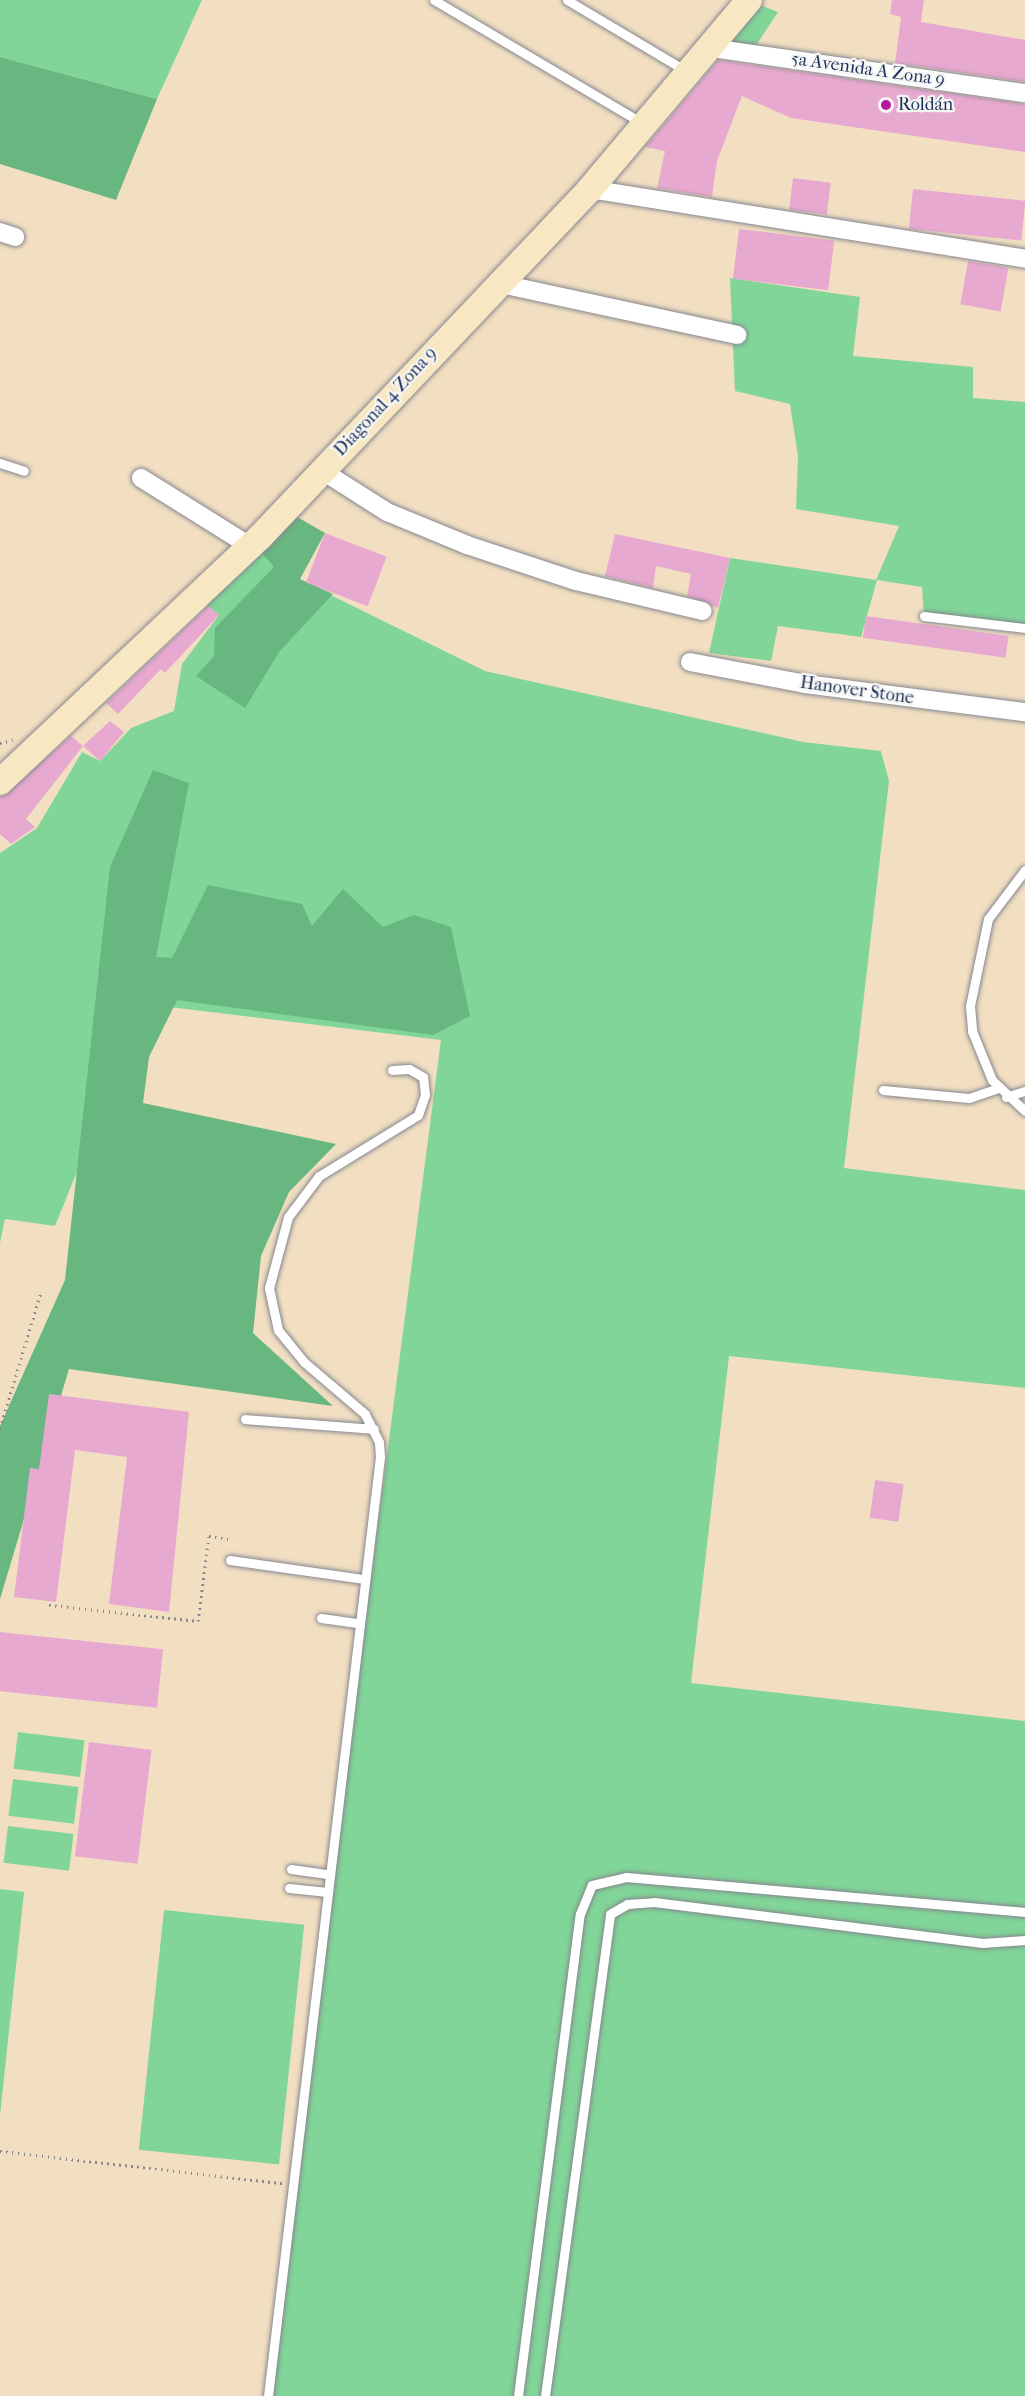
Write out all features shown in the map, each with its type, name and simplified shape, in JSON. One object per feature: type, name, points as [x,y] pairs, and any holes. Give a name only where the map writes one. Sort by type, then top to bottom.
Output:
[{"type":"main road","name":"Diagonal 4 Zona 9","points":[[0,782],[250,546],[497,283],[590,189],[690,74],[749,0]]},
{"type":"street","name":"5a Avenida A Zona 9","points":[[711,48],[1025,93]]},
{"type":"street","points":[[590,189],[1025,259]]},
{"type":"street","points":[[497,283],[737,335]]},
{"type":"street","points":[[321,470],[387,512],[467,545],[576,581],[703,611]]},
{"type":"street","points":[[141,478],[250,546]]},
{"type":"street","name":"Hanover Stone","points":[[690,662],[805,684],[1025,712]]},
{"type":"lane","points":[[434,0],[646,125]]},
{"type":"lane","points":[[567,0],[690,74]]},
{"type":"lane","points":[[0,463],[24,471]]},
{"type":"lane","points":[[924,616],[1025,628]]},
{"type":"lane","points":[[1025,870],[988,919],[974,975],[972,1031],[998,1088],[1025,1111]]},
{"type":"lane","points":[[268,2396],[327,1874],[357,1623],[380,1457],[374,1429],[365,1414],[304,1362],[278,1330],[269,1288],[288,1217],[319,1176],[418,1115],[425,1095],[423,1077],[409,1069],[392,1070]]},
{"type":"lane","points":[[883,1090],[969,1098],[998,1088]]},
{"type":"lane","points":[[1006,1097],[1025,1091]]},
{"type":"lane","points":[[245,1419],[374,1429]]},
{"type":"lane","points":[[231,1560],[363,1579]]},
{"type":"lane","points":[[321,1618],[357,1623]]},
{"type":"lane","points":[[291,1869],[327,1874]]},
{"type":"lane","points":[[518,2396],[580,1914],[592,1886],[626,1877],[1025,1912]]},
{"type":"lane","points":[[289,1888],[325,1892]]},
{"type":"lane","points":[[545,2396],[610,1914],[627,1904],[654,1902],[959,1940],[1025,1940]]},
{"type":"path","points":[[0,1428],[41,1292]]},
{"type":"path","points":[[49,1605],[198,1621],[208,1536],[229,1539]]},
{"type":"path","points":[[0,2151],[292,2185]]},
{"type":"green space","points":[[0,0],[202,0],[157,99],[0,57]]},
{"type":"green space","points":[[750,1],[778,12],[753,50],[716,46]]},
{"type":"green space","points":[[0,57],[157,99],[116,200],[0,164]]},
{"type":"green space","points":[[730,278],[860,297],[853,356],[973,367],[973,398],[1025,402],[1025,628],[924,616],[922,587],[877,580],[861,637],[778,626],[771,661],[709,653],[730,558],[876,580],[899,526],[796,509],[798,456],[790,404],[735,391]]},
{"type":"green space","points":[[292,514],[300,580],[485,671],[803,742],[881,751],[889,781],[844,1168],[1025,1190],[1025,1388],[729,1356],[691,1683],[1025,1721],[1025,2396],[271,2396],[292,2185],[441,1040],[145,1004],[55,1226],[5,1219],[0,1243],[0,853],[37,828],[82,752],[100,761],[131,728],[174,711],[182,664],[219,615],[203,602]]},
{"type":"green space","points":[[292,514],[325,533],[300,579],[333,594],[279,652],[245,708],[196,676],[214,656],[215,628],[274,567],[262,553]]},
{"type":"green space","points":[[153,770],[189,783],[156,957],[172,958],[208,885],[302,904],[312,926],[343,889],[383,927],[414,915],[451,927],[470,1016],[433,1035],[177,1000],[149,1057],[143,1103],[336,1144],[289,1192],[261,1256],[253,1333],[333,1406],[69,1369],[0,1599],[0,1426],[65,1280],[110,867]]},
{"type":"green space","points":[[18,1732],[85,1740],[80,1777],[13,1769]]},
{"type":"green space","points":[[13,1779],[79,1787],[74,1824],[8,1816]]},
{"type":"green space","points":[[8,1826],[74,1834],[69,1871],[3,1863]]},
{"type":"green space","points":[[0,1889],[24,1892],[0,2115]]},
{"type":"green space","points":[[164,1910],[304,1925],[279,2164],[139,2150]]},
{"type":"building","points":[[892,0],[924,0],[921,22],[1025,40],[1025,82],[895,63],[901,17],[890,14]]},
{"type":"building","points":[[718,60],[1025,104],[1025,152],[791,118],[742,96],[717,161],[712,197],[657,188],[665,151],[645,147]]},
{"type":"building","points":[[793,178],[831,183],[827,214],[789,210]]},
{"type":"building","points":[[913,189],[1025,201],[1021,241],[909,229]]},
{"type":"building","points":[[739,229],[834,241],[828,290],[733,279]]},
{"type":"building","points":[[968,261],[1008,268],[1001,311],[960,304]]},
{"type":"building","points":[[325,533],[387,557],[368,606],[306,582]]},
{"type":"building","points":[[615,534],[730,558],[718,608],[687,596],[691,574],[656,566],[653,588],[605,576]]},
{"type":"building","points":[[208,606],[219,615],[165,673],[161,669],[118,714],[106,703]]},
{"type":"building","points":[[866,616],[1009,636],[1006,658],[863,638]]},
{"type":"building","points":[[110,721],[124,732],[100,761],[83,746]]},
{"type":"building","points":[[71,736],[83,746],[26,819],[35,827],[11,844],[0,834],[0,797]]},
{"type":"building","points":[[49,1394],[189,1412],[169,1612],[109,1604],[127,1457],[75,1450],[56,1602],[14,1597],[30,1468],[39,1469]]},
{"type":"building","points":[[875,1480],[904,1484],[898,1522],[870,1518]]},
{"type":"building","points":[[0,1632],[163,1649],[157,1708],[0,1691]]},
{"type":"building","points":[[89,1742],[152,1750],[138,1864],[75,1856]]},
{"type":"place","name":"Roldán","points":[[886,105]]}]
